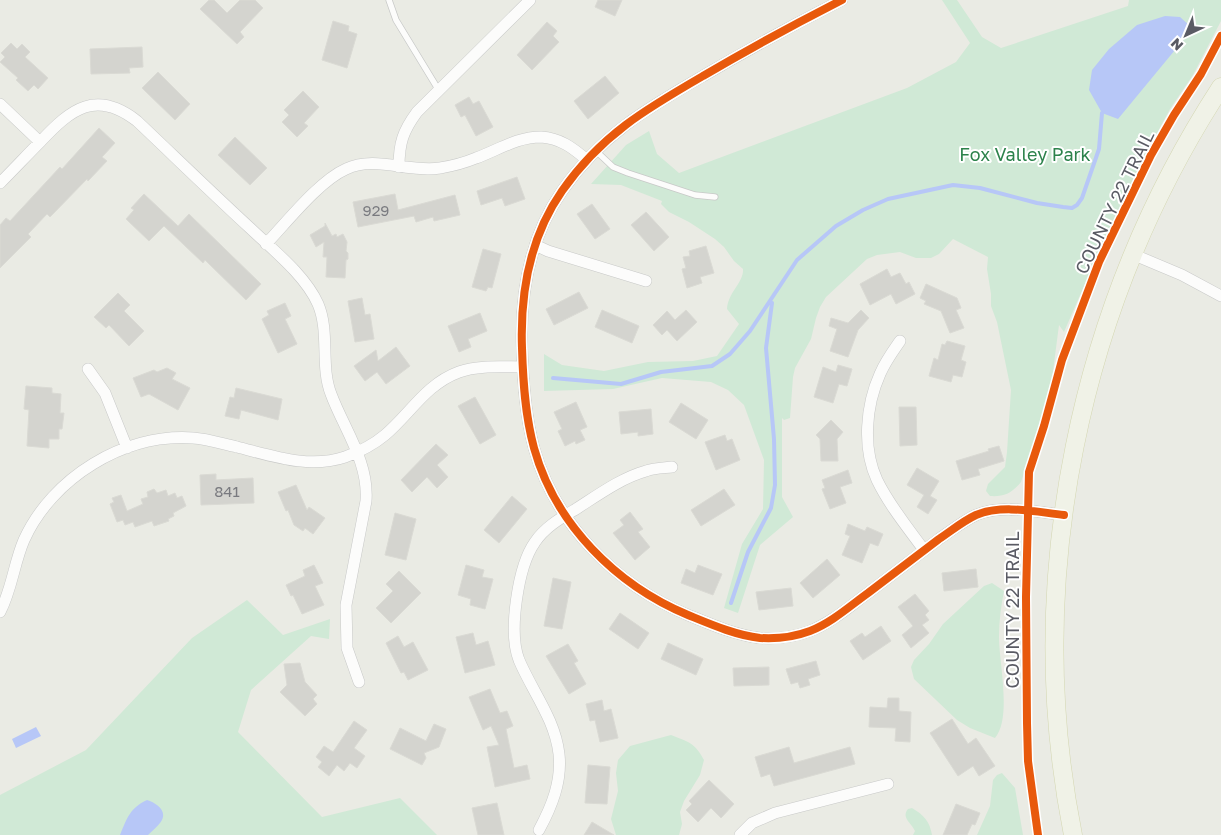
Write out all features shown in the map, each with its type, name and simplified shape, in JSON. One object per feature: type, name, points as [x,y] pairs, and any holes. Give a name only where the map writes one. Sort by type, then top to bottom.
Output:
[{"type":"main road","points":[[1073,835],[1061,752],[1055,661],[1058,571],[1073,456],[1091,378],[1106,327],[1132,254],[1174,168],[1221,87]]},
{"type":"street","points":[[399,166],[399,152],[405,130],[417,112],[438,89],[530,0]]},
{"type":"street","points":[[842,0],[749,49],[645,110],[622,127],[587,160],[552,207],[535,244],[523,294],[522,314],[525,402],[533,446],[548,485],[566,516],[600,557],[627,581],[654,599],[696,618],[733,632],[765,638],[799,634],[823,624],[968,519],[984,513],[1004,510],[1064,515]]},
{"type":"street","points":[[0,104],[40,142]]},
{"type":"street","points":[[0,183],[58,122],[76,109],[97,105],[118,109],[137,121],[266,244],[308,287],[317,303],[322,320],[328,388],[357,452],[367,483],[361,530],[347,592],[346,635],[348,654],[359,682]]},
{"type":"street","points":[[266,244],[319,188],[337,173],[355,165],[399,166],[424,169],[450,166],[477,158],[510,143],[543,137],[559,141],[575,150],[587,160]]},
{"type":"street","points":[[535,244],[548,251],[646,282]]},
{"type":"street","points":[[1132,254],[1182,275],[1221,296]]},
{"type":"street","points":[[900,341],[883,368],[873,395],[868,430],[870,457],[884,493],[924,550]]},
{"type":"street","points":[[0,612],[22,545],[30,528],[42,511],[78,474],[96,462],[127,448],[157,440],[193,438],[302,462],[330,461],[367,448],[383,437],[435,384],[451,375],[466,369],[523,367]]},
{"type":"street","points":[[88,369],[105,393],[127,448]]},
{"type":"street","points":[[539,830],[554,798],[559,771],[559,755],[551,723],[518,657],[514,638],[514,619],[524,569],[531,549],[546,530],[628,477],[648,470],[672,467]]},
{"type":"street","points":[[740,835],[752,823],[775,813],[888,784]]},
{"type":"lane","points":[[389,0],[400,26],[438,89]]},
{"type":"lane","points":[[596,151],[613,167],[628,173],[695,195],[715,197]]},
{"type":"green space","name":"Fox Valley Park","points":[[942,0],[957,0],[982,37],[1001,48],[1128,6],[1129,0],[1221,0],[1221,21],[1193,75],[1170,109],[1137,171],[1064,332],[1059,325],[1046,408],[1021,482],[1011,492],[1004,495],[990,496],[986,491],[988,484],[1005,467],[1011,390],[997,322],[991,306],[987,269],[988,257],[953,239],[939,254],[931,258],[916,258],[900,252],[877,255],[867,259],[826,297],[816,318],[811,339],[795,368],[790,418],[784,420],[782,418],[782,497],[793,517],[760,545],[738,613],[724,608],[742,544],[763,509],[764,460],[744,405],[728,390],[711,382],[662,378],[613,389],[544,391],[544,354],[562,365],[604,371],[648,362],[693,361],[717,356],[739,324],[727,309],[730,297],[743,274],[743,269],[715,239],[669,212],[661,204],[662,201],[621,185],[591,184],[626,145],[649,131],[657,154],[679,173],[907,88],[956,62],[970,43]]},
{"type":"green space","points":[[992,583],[1004,591],[999,637],[1004,704],[1000,729],[995,738],[970,728],[957,720],[914,679],[911,667],[914,660],[929,644],[943,624],[984,586]]},
{"type":"green space","points":[[247,600],[283,635],[330,619],[329,639],[311,636],[251,690],[238,732],[322,817],[400,798],[437,835],[0,835],[0,795],[86,750],[192,638]]},
{"type":"green space","points":[[671,735],[691,744],[698,750],[704,760],[700,775],[684,801],[680,812],[682,824],[679,835],[616,835],[611,819],[618,791],[616,773],[618,760],[630,746]]},
{"type":"green space","points":[[1002,773],[1015,788],[1023,835],[977,835],[990,806],[993,780]]},
{"type":"green space","points":[[912,808],[926,819],[932,835],[913,835],[915,831],[906,818],[906,812]]},
{"type":"water","points":[[1165,16],[1180,17],[1189,25],[1189,33],[1118,119],[1102,113],[1089,90],[1092,70],[1109,49],[1137,25]]},
{"type":"water","points":[[36,727],[41,736],[16,748],[12,739]]},
{"type":"water","points":[[147,800],[161,808],[163,815],[160,823],[148,835],[120,835],[133,810]]},
{"type":"building","points":[[209,0],[214,0],[227,13],[240,0],[255,0],[263,8],[240,32],[244,37],[237,44],[200,9]]},
{"type":"building","points":[[598,0],[622,0],[615,16],[595,7]]},
{"type":"building","points":[[333,21],[349,26],[348,31],[357,34],[347,68],[322,60]]},
{"type":"building","points":[[547,22],[557,31],[553,36],[559,42],[532,70],[517,55]]},
{"type":"building","points":[[11,43],[17,49],[22,44],[30,52],[25,57],[48,78],[38,89],[34,85],[28,91],[16,80],[18,78],[0,62],[5,57],[1,53]]},
{"type":"building","points":[[142,47],[143,67],[129,68],[130,73],[91,74],[90,49]]},
{"type":"building","points":[[158,72],[190,104],[175,120],[142,88]]},
{"type":"building","points":[[605,76],[619,93],[588,119],[574,101]]},
{"type":"building","points":[[303,91],[319,107],[304,123],[308,126],[297,137],[282,122],[289,115],[284,110]]},
{"type":"building","points":[[469,97],[473,104],[479,101],[493,127],[476,136],[465,115],[461,117],[455,105]]},
{"type":"building","points":[[99,128],[115,143],[102,157],[107,161],[50,217],[47,214],[28,234],[31,237],[0,268],[0,225],[6,218],[10,221],[60,167],[62,169]]},
{"type":"building","points":[[235,137],[267,168],[250,185],[218,155]]},
{"type":"building","points":[[517,177],[525,199],[505,206],[502,198],[481,205],[477,191]]},
{"type":"building","points":[[144,194],[178,226],[189,214],[261,284],[246,300],[205,260],[203,263],[164,226],[149,241],[126,219],[134,210],[131,208]]},
{"type":"building","points":[[395,194],[398,210],[455,195],[460,215],[434,221],[433,217],[416,222],[414,216],[358,227],[353,202]]},
{"type":"building","points":[[592,204],[610,229],[595,239],[577,214]]},
{"type":"building","points":[[646,212],[669,237],[654,251],[631,225]]},
{"type":"building","points":[[325,223],[332,236],[336,234],[337,237],[343,234],[347,242],[346,251],[348,259],[346,260],[345,278],[326,277],[327,257],[323,257],[324,242],[316,247],[310,235],[325,226]]},
{"type":"building","points":[[706,246],[714,273],[700,277],[702,283],[687,288],[682,269],[686,268],[683,257],[690,256],[689,251]]},
{"type":"building","points":[[483,249],[501,254],[492,288],[488,287],[486,291],[472,287]]},
{"type":"building","points":[[887,269],[891,277],[900,273],[906,284],[909,282],[915,294],[896,304],[891,294],[870,305],[860,284]]},
{"type":"building","points":[[926,284],[957,298],[961,308],[956,310],[964,328],[950,333],[941,311],[924,304],[926,301],[920,298]]},
{"type":"building","points":[[579,292],[588,308],[554,325],[546,309]]},
{"type":"building","points":[[118,293],[130,305],[124,311],[144,331],[129,346],[109,325],[106,328],[94,317]]},
{"type":"building","points":[[362,298],[365,315],[370,314],[374,339],[355,342],[348,301]]},
{"type":"building","points":[[285,303],[291,316],[285,319],[297,344],[278,353],[262,319],[269,315],[267,311]]},
{"type":"building","points":[[602,310],[639,326],[632,343],[595,327]]},
{"type":"building","points":[[686,310],[697,322],[677,341],[667,330],[662,335],[653,325],[667,311],[675,320]]},
{"type":"building","points":[[861,310],[869,318],[858,330],[848,357],[830,351],[837,329],[829,326],[831,318],[848,323]]},
{"type":"building","points":[[480,313],[487,331],[468,339],[471,347],[459,352],[448,326]]},
{"type":"building","points":[[947,341],[965,346],[961,360],[966,362],[962,377],[953,375],[951,382],[929,376],[934,358],[938,360],[942,344],[945,345]]},
{"type":"building","points":[[396,347],[410,366],[386,384],[377,372],[365,381],[354,366],[376,350],[378,361]]},
{"type":"building","points":[[838,365],[852,369],[847,386],[839,384],[833,403],[814,397],[823,367],[836,372]]},
{"type":"building","points":[[167,368],[176,373],[172,379],[190,388],[178,410],[149,394],[141,397],[133,378],[154,370],[157,372]]},
{"type":"building","points":[[26,386],[52,388],[52,393],[61,394],[60,413],[64,413],[62,429],[59,429],[59,439],[49,439],[49,448],[27,446],[29,410],[24,409]]},
{"type":"building","points":[[236,388],[282,399],[278,420],[241,410],[239,419],[225,416],[230,397],[234,398]]},
{"type":"building","points":[[475,397],[496,435],[480,444],[458,406]]},
{"type":"building","points":[[576,402],[587,427],[580,430],[585,440],[576,444],[575,441],[565,446],[558,431],[562,429],[554,412]]},
{"type":"building","points":[[681,403],[708,420],[696,439],[669,422]]},
{"type":"building","points":[[899,407],[916,407],[917,445],[900,446]]},
{"type":"building","points":[[651,409],[653,434],[638,436],[638,432],[621,434],[619,412]]},
{"type":"building","points":[[831,420],[843,432],[837,439],[838,461],[821,461],[820,439],[816,435]]},
{"type":"building","points":[[725,435],[727,441],[732,439],[740,460],[716,470],[705,442]]},
{"type":"building","points":[[436,444],[448,455],[437,465],[448,477],[437,488],[427,477],[412,492],[401,480]]},
{"type":"building","points":[[999,446],[1004,461],[978,469],[980,475],[962,480],[956,461]]},
{"type":"building","points":[[917,468],[939,481],[930,496],[937,500],[928,514],[917,507],[924,495],[907,485]]},
{"type":"building","points":[[848,470],[852,483],[840,487],[846,503],[830,509],[822,489],[825,488],[822,480]]},
{"type":"building","points":[[216,474],[216,480],[253,478],[254,503],[201,505],[200,475]]},
{"type":"building","points":[[296,485],[307,510],[309,507],[325,518],[313,534],[305,528],[303,531],[294,525],[278,492]]},
{"type":"building","points":[[154,489],[157,493],[166,490],[168,496],[175,493],[177,498],[182,496],[186,506],[173,513],[174,516],[168,519],[169,521],[154,526],[152,521],[135,527],[133,522],[125,525],[123,520],[117,522],[110,504],[114,502],[112,498],[121,495],[127,511],[143,504],[141,499],[148,497],[147,492]]},
{"type":"building","points":[[724,489],[735,505],[701,526],[691,510]]},
{"type":"building","points":[[512,496],[527,509],[499,543],[484,530]]},
{"type":"building","points":[[630,512],[643,529],[638,532],[650,547],[635,560],[613,533],[624,525],[620,520]]},
{"type":"building","points":[[395,513],[416,519],[406,560],[385,555]]},
{"type":"building","points":[[848,524],[865,531],[867,527],[883,534],[878,546],[870,543],[862,563],[842,555],[850,536],[845,534]]},
{"type":"building","points":[[827,559],[840,575],[813,598],[800,583]]},
{"type":"building","points":[[314,565],[323,583],[315,586],[324,605],[302,614],[286,585],[305,576],[303,570]]},
{"type":"building","points":[[466,565],[484,570],[482,577],[493,579],[485,609],[470,605],[471,599],[458,595]]},
{"type":"building","points":[[698,565],[722,574],[713,595],[681,583],[686,569],[695,573]]},
{"type":"building","points":[[976,569],[978,587],[944,591],[942,573]]},
{"type":"building","points":[[399,571],[421,593],[391,623],[376,608],[393,591],[386,584]]},
{"type":"building","points":[[553,578],[571,582],[562,629],[544,626]]},
{"type":"building","points":[[791,588],[793,606],[759,610],[756,592]]},
{"type":"building","points":[[915,594],[929,611],[925,615],[929,620],[922,625],[929,633],[911,648],[902,635],[913,626],[898,607]]},
{"type":"building","points":[[620,613],[649,633],[638,649],[609,629]]},
{"type":"building","points":[[881,626],[891,641],[863,660],[850,641],[862,633],[865,637]]},
{"type":"building","points":[[473,633],[476,645],[488,641],[495,665],[465,673],[456,637]]},
{"type":"building","points":[[398,636],[404,647],[413,642],[428,670],[408,680],[404,672],[401,673],[386,643]]},
{"type":"building","points":[[668,643],[703,659],[696,675],[661,659]]},
{"type":"building","points":[[568,644],[578,661],[574,663],[586,684],[569,694],[546,656]]},
{"type":"building","points":[[816,661],[820,675],[808,679],[810,685],[800,688],[798,682],[791,684],[786,669]]},
{"type":"building","points":[[300,663],[305,682],[317,695],[313,699],[317,704],[305,716],[280,692],[287,685],[284,664]]},
{"type":"building","points":[[769,667],[769,685],[734,686],[733,668]]},
{"type":"building","points":[[490,689],[500,713],[507,711],[513,726],[506,729],[514,768],[527,765],[530,779],[495,787],[487,747],[499,745],[491,726],[483,730],[469,697]]},
{"type":"building","points":[[888,698],[899,698],[899,711],[911,712],[910,742],[895,741],[896,728],[869,727],[870,707],[887,708]]},
{"type":"building","points":[[602,700],[604,711],[611,709],[618,738],[600,742],[595,720],[590,721],[586,704]]},
{"type":"building","points":[[952,719],[968,744],[976,738],[995,766],[979,776],[973,766],[958,776],[930,733]]},
{"type":"building","points":[[354,721],[367,730],[354,748],[365,756],[357,768],[350,763],[344,771],[337,765],[329,776],[318,767],[322,762],[316,757],[324,746],[333,752]]},
{"type":"building","points":[[434,724],[446,729],[439,747],[424,753],[426,758],[422,765],[390,749],[400,728],[426,741]]},
{"type":"building","points":[[789,747],[794,763],[850,747],[855,764],[774,786],[770,774],[761,777],[755,757]]},
{"type":"building","points":[[588,765],[610,767],[607,804],[585,803]]},
{"type":"building","points":[[709,780],[734,804],[721,818],[711,808],[698,822],[686,810],[692,804],[689,801]]},
{"type":"building","points":[[497,803],[504,835],[478,835],[472,808]]},
{"type":"building","points":[[956,804],[980,813],[975,825],[972,824],[967,835],[943,835]]},
{"type":"building","points":[[592,822],[614,835],[584,835]]},
{"type":"waterway","points":[[553,378],[621,384],[661,372],[712,366],[730,354],[750,331],[797,260],[836,226],[863,210],[888,199],[953,185],[980,188],[1037,203],[1072,208],[1082,198],[1099,149],[1102,113]]},
{"type":"waterway","points":[[731,603],[748,552],[771,508],[775,485],[774,439],[766,348],[772,303]]},
{"type":"cycle path","points":[[842,0],[789,27],[644,112],[592,154],[562,191],[542,227],[535,246],[529,266],[523,306],[522,348],[527,411],[534,448],[544,476],[557,502],[573,526],[592,549],[613,569],[637,587],[688,615],[732,632],[760,638],[798,635],[825,624],[939,539],[976,515],[1008,509],[1064,515]]},
{"type":"cycle path","name":"COUNTY 22 TRAIL","points":[[1038,835],[1028,761],[1027,723],[1026,597],[1029,472],[1062,360],[1099,262],[1151,155],[1201,74],[1221,36]]}]
